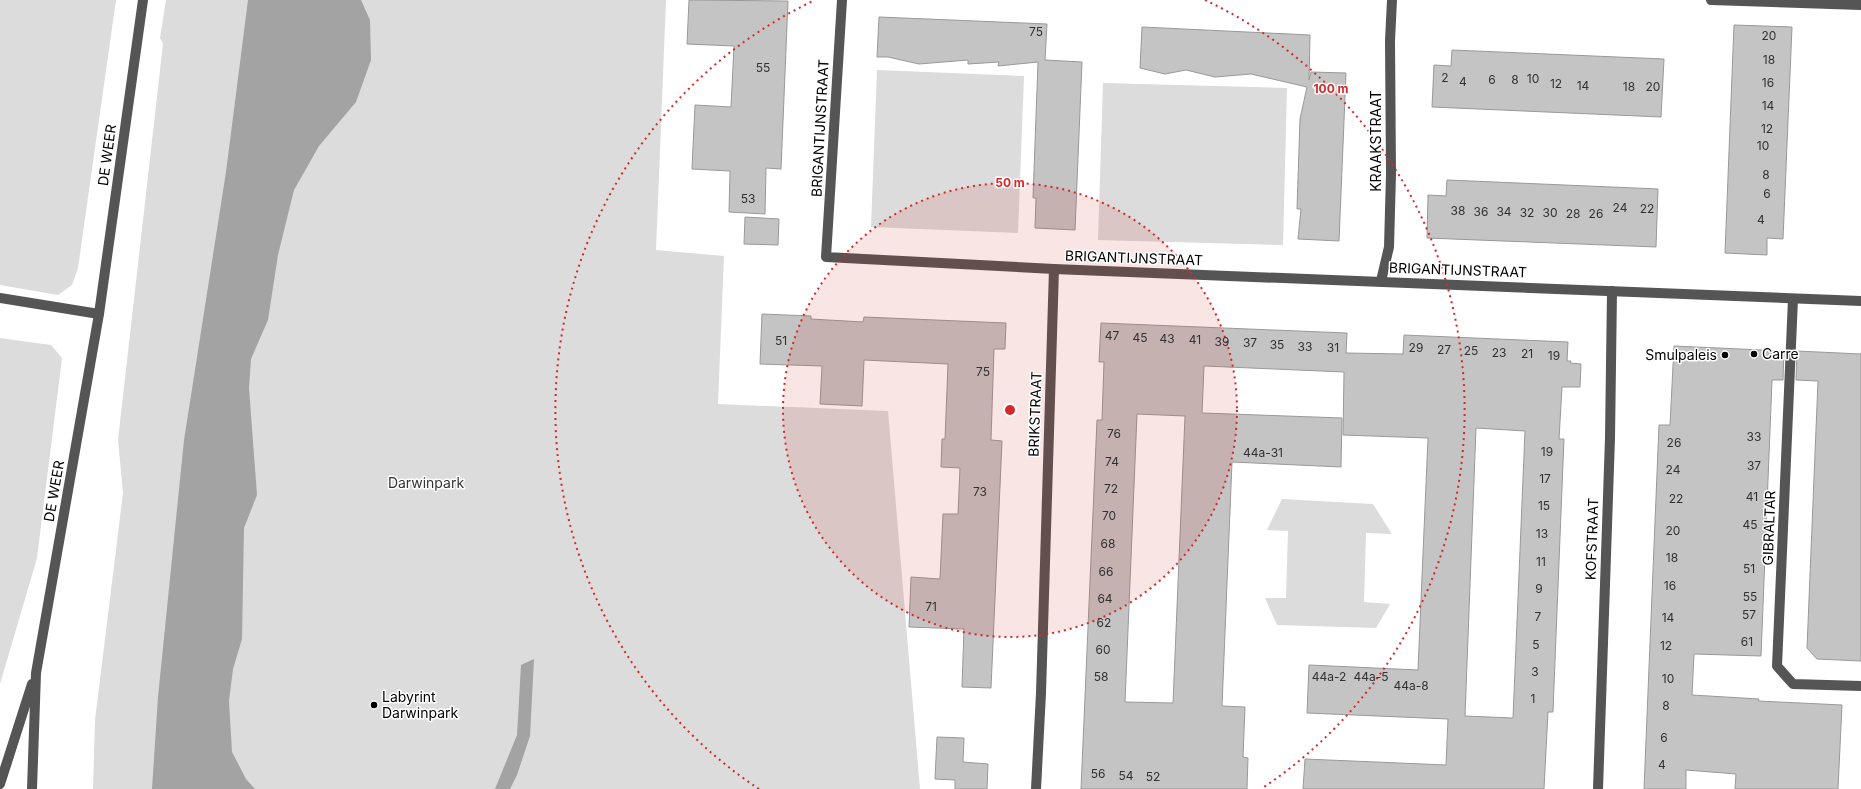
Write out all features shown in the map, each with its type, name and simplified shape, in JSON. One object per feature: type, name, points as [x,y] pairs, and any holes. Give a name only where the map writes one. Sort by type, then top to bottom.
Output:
[{"type":"street","name":"DE WEER","points":[[32,789],[36,673],[99,314],[143,0]]},
{"type":"street","name":"BRIGANTIJNSTRAAT","points":[[842,0],[826,257],[1054,269],[1861,301]]},
{"type":"street","name":"KRAAKSTRAAT","points":[[1381,281],[1389,247],[1391,174],[1390,41],[1392,0]]},
{"type":"street","points":[[1712,0],[1861,5]]},
{"type":"street","name":"BRIKSTRAAT","points":[[1036,789],[1041,685],[1054,269]]},
{"type":"street","name":"KOFSTRAAT","points":[[1598,789],[1610,438],[1612,291]]},
{"type":"street","points":[[0,298],[99,314]]},
{"type":"street","name":"GIBRALTAR","points":[[1793,299],[1778,666],[1793,684],[1861,686]]},
{"type":"street","name":"DE WEER","points":[[0,784],[36,673]]},
{"type":"green space","points":[[0,0],[116,0],[78,268],[72,285],[58,295],[0,285]]},
{"type":"green space","name":"Darwinpark","points":[[166,0],[666,0],[656,250],[724,256],[718,404],[888,411],[920,789],[93,789],[95,720],[123,493],[118,440],[163,44],[160,38]]},
{"type":"green space","points":[[877,70],[1024,76],[1018,233],[871,227]]},
{"type":"green space","points":[[1103,83],[1287,88],[1283,245],[1098,240]]},
{"type":"green space","points":[[0,338],[51,345],[62,358],[37,558],[0,684]]},
{"type":"green space","points":[[1282,499],[1373,504],[1392,534],[1366,533],[1364,602],[1390,604],[1376,628],[1277,625],[1265,598],[1286,598],[1288,531],[1267,530]]},
{"type":"shaded area","points":[[248,0],[361,0],[370,20],[371,60],[356,102],[319,146],[294,190],[278,255],[268,320],[251,359],[249,388],[257,495],[244,528],[242,639],[233,669],[229,701],[232,752],[246,779],[255,789],[152,789],[158,697],[184,440],[226,172]]},
{"type":"shaded area","points":[[534,659],[530,736],[517,775],[510,789],[495,789],[517,735],[521,665]]},
{"type":"building","points":[[689,0],[788,1],[781,169],[766,168],[765,214],[729,212],[730,171],[692,169],[695,105],[731,107],[734,46],[687,44]]},
{"type":"building","points":[[879,17],[1047,24],[1045,60],[1082,62],[1075,230],[1035,228],[1036,198],[1033,198],[1038,62],[998,66],[999,62],[968,64],[968,60],[919,64],[888,57],[877,57]]},
{"type":"building","points":[[1734,25],[1792,27],[1783,239],[1767,238],[1767,255],[1725,253]]},
{"type":"building","points":[[1142,27],[1310,35],[1309,80],[1311,72],[1346,73],[1339,241],[1298,239],[1301,209],[1297,209],[1300,119],[1307,87],[1251,74],[1215,77],[1186,70],[1165,74],[1140,68]]},
{"type":"building","points":[[1452,50],[1664,59],[1661,117],[1432,107],[1434,65],[1451,66]]},
{"type":"building","points":[[1447,180],[1658,189],[1656,247],[1427,238],[1428,195],[1446,196]]},
{"type":"building","points":[[745,217],[779,219],[778,245],[744,244]]},
{"type":"building","points":[[762,314],[811,316],[811,319],[863,322],[864,317],[1006,323],[1005,349],[994,349],[991,440],[1002,441],[991,688],[962,687],[964,629],[909,627],[911,577],[940,579],[943,514],[958,514],[960,468],[941,467],[942,439],[945,439],[948,364],[864,360],[862,406],[820,404],[822,366],[760,364]]},
{"type":"building","points":[[1101,323],[1347,333],[1346,353],[1403,354],[1404,335],[1568,342],[1567,361],[1571,361],[1570,363],[1581,364],[1580,387],[1562,387],[1559,439],[1564,439],[1553,712],[1548,712],[1544,789],[1303,789],[1305,759],[1446,765],[1448,719],[1307,713],[1309,665],[1418,670],[1428,438],[1343,435],[1344,372],[1204,366],[1202,413],[1342,418],[1341,467],[1232,462],[1222,706],[1245,707],[1243,757],[1248,758],[1247,789],[1081,789],[1097,420],[1102,420],[1104,362],[1099,362]],"holes":[[[1137,414],[1185,416],[1173,703],[1125,702]],[[1476,428],[1525,431],[1513,718],[1465,716]]]},
{"type":"building","points":[[1674,346],[1784,351],[1783,380],[1772,380],[1761,656],[1694,654],[1692,695],[1759,699],[1758,701],[1842,705],[1838,789],[1735,789],[1736,774],[1686,770],[1686,789],[1644,789],[1659,425],[1670,425]]},
{"type":"building","points":[[1797,351],[1861,354],[1861,661],[1817,659],[1807,648],[1818,381],[1796,380]]},
{"type":"building","points":[[937,737],[964,738],[963,762],[988,764],[987,789],[955,789],[955,780],[935,779]]},
{"type":"place","name":"Carre","points":[[1754,354]]},
{"type":"place","name":"Smulpaleis","points":[[1725,355]]},
{"type":"place","name":"Labyrint Darwinpark","points":[[374,705]]}]
